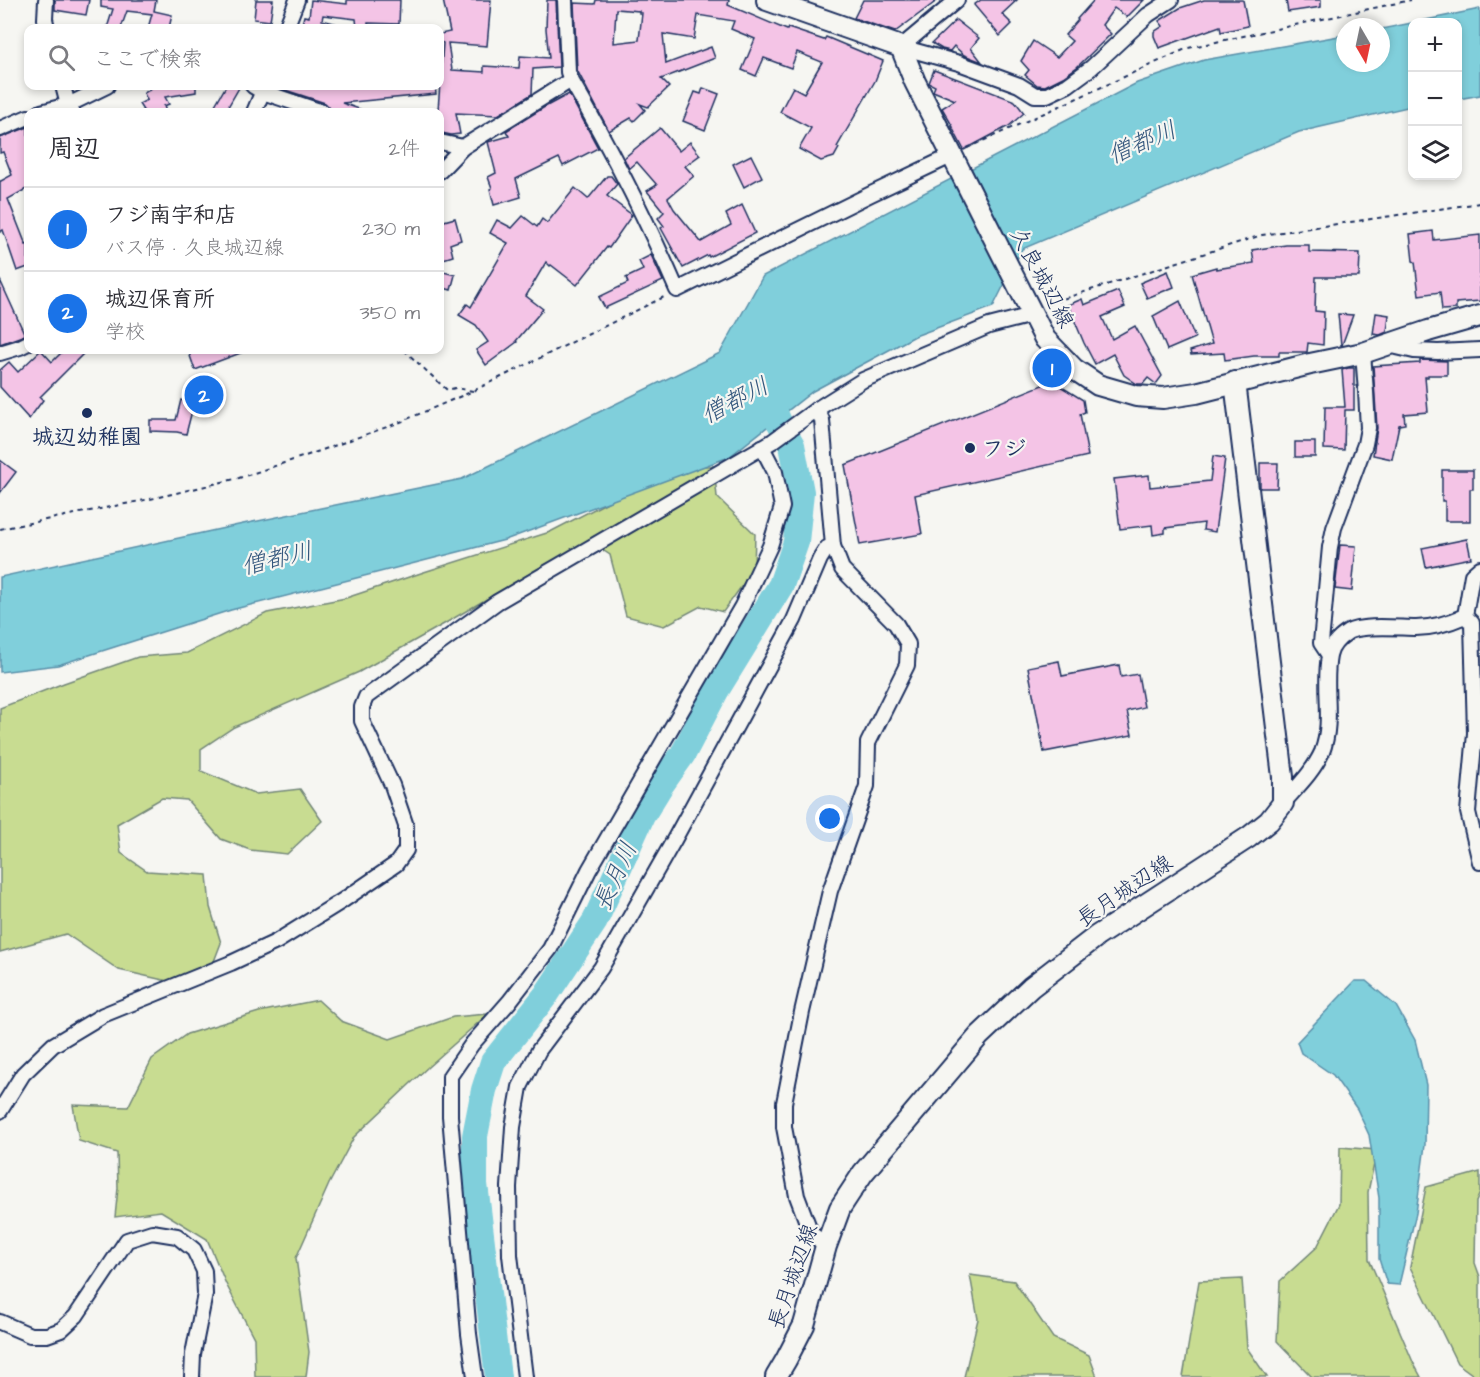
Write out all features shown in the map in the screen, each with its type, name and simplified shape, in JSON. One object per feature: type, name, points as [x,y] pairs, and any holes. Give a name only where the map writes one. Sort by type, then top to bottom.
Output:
[{"type":"main road","points":[[767,0],[901,47]]},
{"type":"main road","name":"久良城辺線","points":[[901,47],[915,82],[1045,339],[1074,369],[1098,385],[1136,396],[1163,398],[1196,393],[1363,353],[1480,316]]},
{"type":"main road","points":[[1235,382],[1283,777],[1283,803]]},
{"type":"main road","name":"長月城辺線","points":[[776,1377],[804,1325],[826,1246],[840,1208],[862,1173],[979,1036],[1030,987],[1097,936],[1249,837],[1269,821],[1283,803]]},
{"type":"street","points":[[46,0],[46,24]]},
{"type":"street","points":[[288,24],[297,0]]},
{"type":"street","points":[[565,0],[568,72],[571,80],[602,133],[637,202],[677,290],[861,199],[955,159]]},
{"type":"street","points":[[901,47],[957,0]]},
{"type":"street","points":[[901,47],[958,63],[1019,85],[1035,95],[1047,95],[1068,85],[1091,68],[1148,15],[1171,0]]},
{"type":"street","points":[[444,167],[463,147],[571,80]]},
{"type":"street","points":[[64,90],[71,108]]},
{"type":"street","points":[[73,108],[101,90]]},
{"type":"street","points":[[255,108],[260,90]]},
{"type":"street","points":[[265,90],[312,108]]},
{"type":"street","points":[[0,129],[24,119]]},
{"type":"street","points":[[444,143],[463,147]]},
{"type":"street","points":[[0,1111],[23,1074],[53,1045],[103,1015],[231,963],[276,942],[396,864],[406,850],[406,826],[392,785],[362,722],[362,707],[366,697],[496,602],[767,444],[863,380],[1030,309]]},
{"type":"street","points":[[0,353],[24,345]]},
{"type":"street","points":[[1386,345],[1414,351],[1480,350]]},
{"type":"street","points":[[1329,655],[1321,643],[1330,547],[1334,528],[1365,444],[1368,428],[1363,353]]},
{"type":"street","points":[[814,411],[822,420],[833,546],[842,569],[896,624],[908,644],[907,665],[868,743],[867,786],[830,891],[784,1103],[784,1127],[797,1196],[811,1233],[826,1246]]},
{"type":"street","points":[[475,1377],[469,1334],[450,1116],[450,1076],[472,1044],[509,1002],[550,949],[589,870],[742,606],[770,546],[782,507],[776,472],[767,444]]},
{"type":"street","points":[[525,1377],[510,1255],[508,1187],[513,1127],[520,1087],[539,1050],[601,968],[697,799],[794,620],[820,559],[827,548],[833,546]]},
{"type":"street","points":[[1465,616],[1472,574],[1480,568]]},
{"type":"street","points":[[1283,803],[1312,770],[1322,752],[1327,734],[1329,655],[1336,640],[1351,631],[1382,627],[1419,628],[1447,624],[1465,616]]},
{"type":"street","points":[[1465,616],[1472,623],[1478,733],[1468,812],[1480,862]]},
{"type":"street","points":[[0,1322],[30,1335],[47,1335],[61,1330],[76,1316],[127,1239],[152,1232],[177,1236],[194,1250],[204,1271],[204,1294],[193,1354],[192,1377]]},
{"type":"path","points":[[955,159],[1188,48],[1412,0]]},
{"type":"path","points":[[1030,309],[1262,235],[1480,203]]},
{"type":"path","points":[[0,529],[155,498],[239,478],[311,454],[398,423],[473,392],[677,290]]},
{"type":"path","points":[[408,354],[447,390],[455,388],[473,392]]},
{"type":"green space","points":[[695,466],[714,466],[717,497],[755,534],[754,569],[723,612],[701,606],[664,626],[626,616],[610,555],[589,541],[359,672],[234,727],[201,749],[201,771],[256,794],[300,789],[322,821],[287,854],[250,850],[221,839],[187,800],[162,798],[117,824],[121,853],[147,871],[207,875],[210,907],[221,943],[213,964],[172,982],[119,970],[66,934],[0,952],[0,708],[138,657],[187,653],[267,613],[346,598],[550,532],[658,476]]},
{"type":"green space","points":[[318,1000],[341,1021],[390,1039],[453,1017],[488,1014],[354,1137],[329,1184],[296,1258],[309,1352],[306,1377],[255,1377],[254,1338],[226,1284],[207,1239],[161,1211],[115,1217],[118,1188],[117,1153],[79,1141],[73,1105],[128,1107],[152,1059],[187,1034],[259,1012]]},
{"type":"green space","points":[[1340,1147],[1377,1150],[1368,1192],[1369,1259],[1421,1377],[1312,1377],[1277,1341],[1280,1281],[1317,1247],[1339,1204]]},
{"type":"green space","points":[[1480,1172],[1480,1193],[1476,1202],[1475,1263],[1480,1277],[1480,1377],[1476,1377],[1457,1363],[1410,1267],[1426,1187]]},
{"type":"green space","points":[[970,1275],[1014,1281],[1053,1338],[1089,1355],[1097,1377],[964,1377],[978,1319]]},
{"type":"green space","points":[[1242,1279],[1247,1348],[1267,1377],[1183,1377],[1199,1281]]},
{"type":"water","points":[[1480,9],[1480,95],[1462,98],[1462,18],[1436,18]]},
{"type":"water","name":"僧都川","points":[[1408,24],[1408,107],[1299,132],[1022,249],[993,307],[915,336],[813,391],[729,457],[505,540],[231,610],[58,665],[0,672],[0,577],[462,479],[720,353],[763,276],[1137,83],[1204,60],[1336,37],[1336,72],[1390,72],[1390,27]]},
{"type":"water","points":[[1355,981],[1366,981],[1396,1006],[1415,1040],[1426,1085],[1425,1145],[1416,1213],[1399,1285],[1387,1284],[1379,1259],[1379,1198],[1369,1135],[1357,1109],[1333,1075],[1301,1053],[1297,1042]]},
{"type":"building","points":[[55,0],[89,0],[86,15],[55,10]]},
{"type":"building","points":[[101,0],[156,0],[154,11],[172,15],[170,24],[149,24],[152,14],[127,11],[122,24],[108,24],[113,9],[101,7]]},
{"type":"building","points":[[256,0],[273,0],[270,21],[254,19]]},
{"type":"building","points":[[311,0],[347,4],[347,0],[400,0],[399,24],[357,24],[356,19],[323,15],[322,20],[338,24],[302,24],[304,16],[309,17]]},
{"type":"building","points":[[443,0],[491,0],[487,46],[448,43],[452,70],[484,72],[484,66],[519,68],[520,56],[549,58],[546,29],[547,0],[556,0],[559,67],[533,69],[532,94],[498,115],[456,113],[460,134],[444,133],[444,108],[438,108],[439,90],[444,90],[444,33],[450,32]]},
{"type":"building","points":[[596,0],[729,0],[728,5],[787,30],[788,28],[824,40],[826,37],[883,61],[875,81],[837,147],[839,148],[834,157],[821,161],[799,149],[811,128],[780,112],[793,87],[804,93],[822,62],[797,52],[791,68],[764,58],[756,76],[742,70],[755,39],[731,29],[734,21],[698,15],[694,39],[663,34],[666,64],[711,47],[715,58],[661,79],[669,87],[648,107],[640,104],[645,110],[634,121],[631,118],[609,131],[577,70],[574,3],[595,4]],"holes":[[[616,9],[642,13],[639,40],[614,43]]]},
{"type":"building","points":[[863,0],[938,0],[895,32],[854,18]]},
{"type":"building","points":[[981,0],[1017,0],[1002,14],[1012,24],[1000,36],[974,5]]},
{"type":"building","points":[[1094,0],[1144,0],[1127,17],[1114,8],[1102,25],[1111,34],[1077,67],[1063,77],[1045,86],[1037,85],[1025,75],[1029,70],[1021,61],[1033,41],[1057,57],[1072,41],[1065,35]]},
{"type":"building","points":[[1204,0],[1243,0],[1248,26],[1221,32],[1220,26],[1159,48],[1154,32],[1163,26],[1159,21],[1180,8]]},
{"type":"building","points":[[1286,0],[1321,0],[1321,7],[1288,12]]},
{"type":"building","points":[[956,20],[979,38],[971,48],[982,62],[964,55],[954,46],[950,51],[932,43]]},
{"type":"building","points":[[934,70],[1015,101],[1024,113],[1009,126],[964,150],[942,108],[955,100],[933,91],[935,86],[929,83]]},
{"type":"building","points":[[703,88],[719,94],[705,130],[683,121],[695,92],[701,94]]},
{"type":"building","points":[[149,90],[196,90],[196,92],[165,97],[169,104],[164,106],[165,108],[142,108],[139,104],[147,100],[144,93]]},
{"type":"building","points":[[224,90],[238,90],[227,108],[213,108]]},
{"type":"building","points":[[285,90],[436,90],[436,94],[342,103],[356,108],[329,108],[325,103]]},
{"type":"building","points":[[569,94],[598,148],[563,166],[559,158],[516,179],[521,197],[494,205],[488,177],[496,173],[488,142],[509,136],[506,131]]},
{"type":"building","points":[[660,128],[679,151],[690,142],[700,155],[685,166],[694,176],[668,198],[674,209],[701,242],[731,225],[726,214],[742,205],[755,233],[683,268],[661,228],[664,226],[658,218],[664,212],[647,191],[657,185],[637,162],[629,169],[624,158]]},
{"type":"building","points":[[24,129],[24,190],[8,199],[24,240],[24,268],[17,271],[3,230],[0,232],[0,181],[12,175],[3,152],[0,153],[0,138]]},
{"type":"building","points":[[751,155],[762,177],[744,187],[733,164]]},
{"type":"building","points":[[607,176],[611,176],[617,184],[607,196],[632,215],[609,248],[607,247],[577,285],[546,262],[526,296],[543,309],[517,342],[486,365],[476,350],[488,342],[476,325],[459,315],[467,304],[471,307],[508,243],[490,233],[497,220],[512,228],[523,216],[537,227],[542,219],[547,223],[575,188],[588,199]]},
{"type":"building","points":[[455,218],[461,240],[450,244],[453,256],[444,259],[444,221]]},
{"type":"building","points":[[1433,231],[1434,240],[1480,235],[1480,301],[1456,303],[1456,309],[1442,310],[1440,292],[1419,295],[1410,234]]},
{"type":"building","points":[[1286,245],[1309,245],[1309,252],[1360,253],[1359,277],[1316,277],[1315,311],[1324,312],[1323,345],[1308,343],[1307,352],[1279,352],[1279,356],[1254,356],[1225,360],[1224,353],[1191,355],[1190,351],[1212,344],[1192,274],[1216,267],[1216,269],[1254,263],[1252,250]]},
{"type":"building","points":[[651,255],[663,281],[605,308],[599,297],[628,283],[626,278],[643,270],[639,261]]},
{"type":"building","points":[[1168,271],[1174,287],[1147,298],[1140,283]]},
{"type":"building","points":[[444,272],[455,275],[451,290],[444,288]]},
{"type":"building","points":[[0,280],[24,335],[0,344]]},
{"type":"building","points":[[1118,291],[1125,307],[1102,317],[1112,339],[1135,326],[1162,376],[1156,384],[1148,378],[1143,384],[1137,384],[1124,375],[1113,354],[1095,364],[1068,305],[1082,299],[1084,305]]},
{"type":"building","points":[[1180,301],[1195,338],[1167,350],[1153,316]]},
{"type":"building","points":[[1376,313],[1389,315],[1387,332],[1380,335],[1373,334]]},
{"type":"building","points":[[1338,314],[1353,315],[1342,345],[1341,345]]},
{"type":"building","points":[[37,354],[45,354],[52,362],[60,354],[83,354],[40,397],[43,400],[29,419],[0,387],[0,370],[9,362],[18,372]]},
{"type":"building","points":[[189,354],[238,354],[195,370]]},
{"type":"building","points":[[1420,360],[1447,361],[1447,375],[1425,377],[1428,412],[1404,414],[1405,424],[1399,425],[1392,459],[1373,455],[1377,428],[1373,366],[1420,363]]},
{"type":"building","points":[[1354,368],[1354,410],[1345,410],[1344,450],[1324,449],[1325,407],[1345,407],[1342,370]]},
{"type":"building","points":[[1052,381],[1083,400],[1085,412],[1080,414],[1088,456],[915,495],[922,534],[860,545],[845,465]]},
{"type":"building","points":[[181,400],[194,403],[186,434],[150,431],[150,420],[176,420]]},
{"type":"building","points":[[1295,442],[1315,442],[1315,457],[1295,457]]},
{"type":"building","points":[[1213,456],[1225,458],[1215,532],[1203,530],[1204,523],[1165,528],[1165,533],[1153,535],[1152,525],[1120,529],[1114,479],[1149,475],[1150,487],[1210,481]]},
{"type":"building","points":[[0,460],[16,472],[0,493]]},
{"type":"building","points":[[1260,463],[1278,463],[1277,488],[1260,488]]},
{"type":"building","points":[[1442,470],[1473,470],[1473,489],[1470,489],[1470,521],[1445,521],[1445,501],[1442,501]]},
{"type":"building","points":[[1467,539],[1471,558],[1426,567],[1422,548]]},
{"type":"building","points":[[1340,545],[1356,546],[1352,591],[1335,589]]},
{"type":"building","points":[[1059,661],[1062,676],[1119,665],[1121,677],[1138,674],[1144,707],[1127,711],[1132,735],[1044,752],[1028,667]]},
{"type":"waterway","name":"長月川","points":[[498,1377],[475,1184],[475,1136],[484,1090],[493,1062],[546,995],[595,921],[642,816],[683,754],[716,691],[781,585],[796,542],[801,492],[792,445],[778,420],[765,388]]},
{"type":"place","name":"フジ南宇和店","points":[[1052,368]]},
{"type":"place","name":"城辺保育所","points":[[204,395]]},
{"type":"place","name":"城辺幼稚園","points":[[87,413]]},
{"type":"place","name":"フジ","points":[[970,448]]}]
